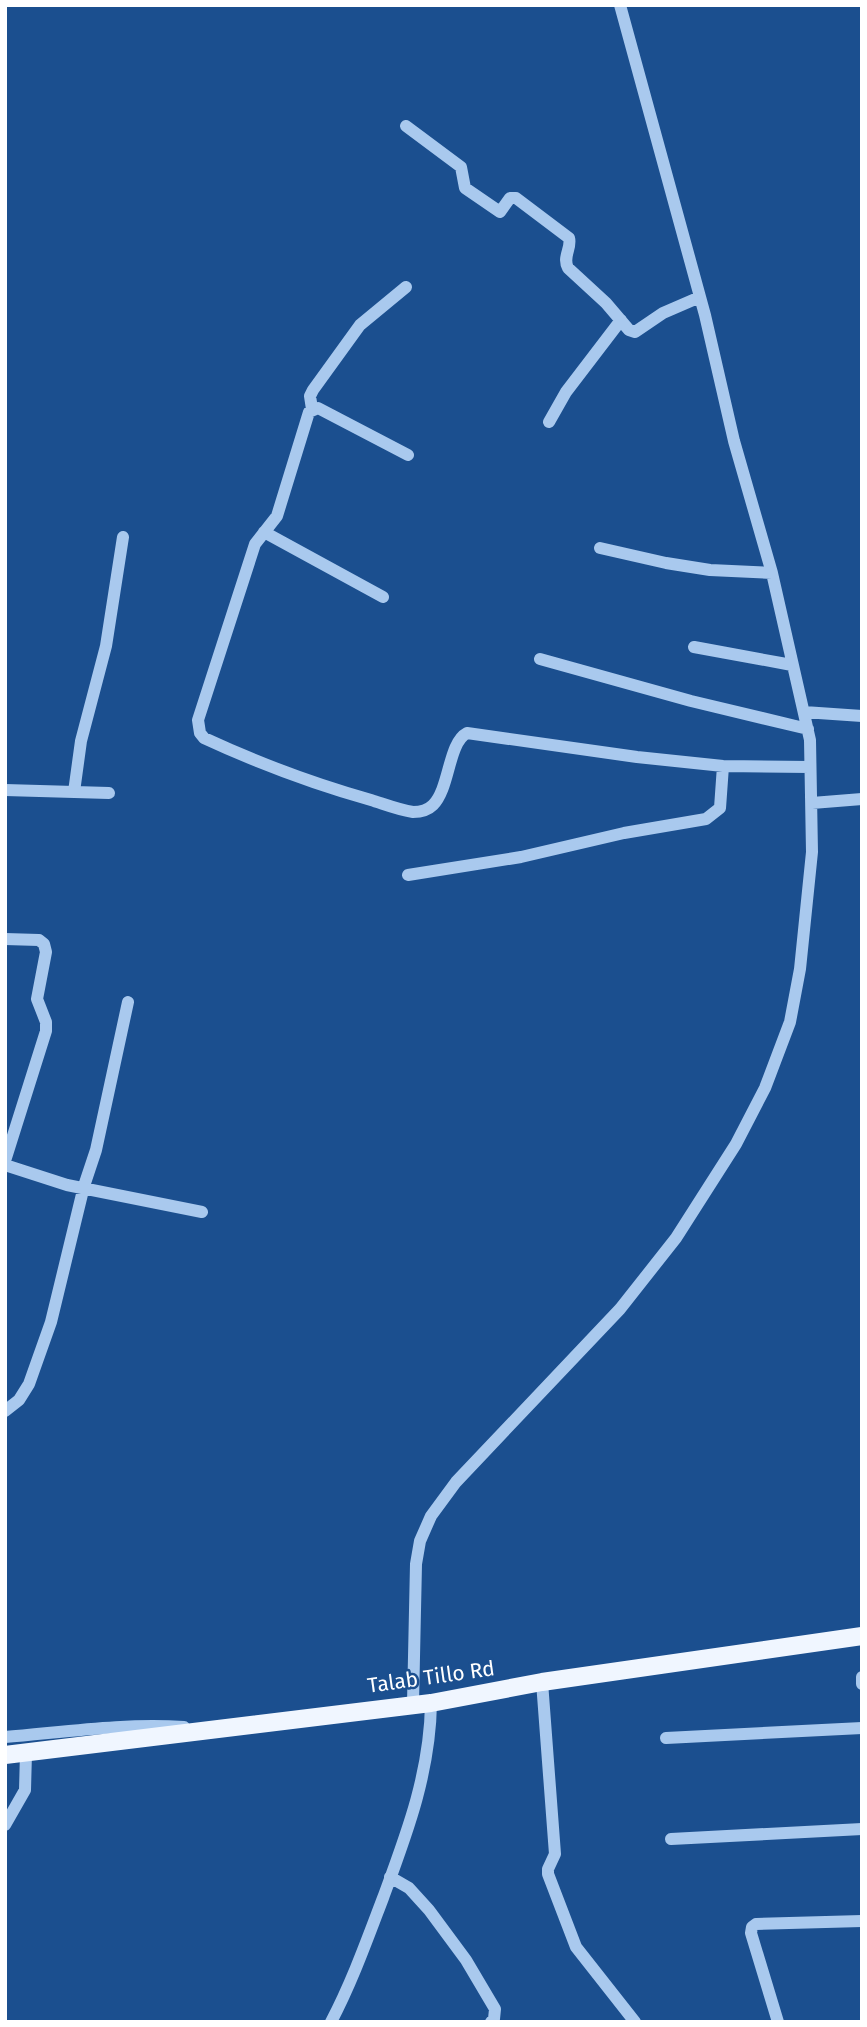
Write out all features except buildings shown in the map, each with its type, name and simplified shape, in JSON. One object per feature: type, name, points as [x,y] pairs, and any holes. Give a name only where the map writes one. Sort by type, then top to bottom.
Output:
[{"type":"main road","name":"Talab Tillo Rd","points":[[5,1755],[422,1703],[542,1682],[862,1636]]},
{"type":"street","points":[[331,2022],[350,1981],[390,1877],[420,1790],[428,1758],[422,1703],[416,1564],[420,1541],[431,1516],[456,1482],[580,1353],[644,1280],[676,1238],[736,1144],[765,1088],[794,1007],[808,902],[812,803],[808,729],[772,573],[734,441],[700,297],[620,5]]},
{"type":"street","points":[[406,126],[461,167],[463,186],[468,192],[500,212],[510,198],[516,198],[569,238],[565,261],[568,268],[607,303],[629,331],[635,332],[663,313],[700,297]]},
{"type":"street","points":[[406,287],[369,316],[347,341],[310,396],[312,409],[305,420],[277,516],[255,544],[198,720],[200,733],[204,738],[246,758],[338,791],[413,812],[427,809],[434,804],[459,741],[467,733],[723,766],[810,767]]},
{"type":"street","points":[[549,422],[566,392],[621,320]]},
{"type":"street","points":[[312,409],[318,408],[408,455]]},
{"type":"street","points":[[264,532],[383,597]]},
{"type":"street","points":[[74,792],[81,741],[106,646],[123,537]]},
{"type":"street","points":[[600,548],[710,570],[772,573]]},
{"type":"street","points":[[694,647],[792,665]]},
{"type":"street","points":[[540,659],[691,701],[808,729]]},
{"type":"street","points":[[804,712],[862,716]]},
{"type":"street","points":[[408,875],[521,857],[624,833],[706,818],[720,808],[723,766]]},
{"type":"street","points":[[5,790],[109,793]]},
{"type":"street","points":[[812,803],[862,799]]},
{"type":"street","points":[[5,939],[38,940],[44,944],[46,952],[37,999],[46,1026],[5,1163],[43,1179],[201,1212]]},
{"type":"street","points":[[5,1411],[19,1400],[29,1384],[51,1322],[84,1186],[96,1150],[128,1002]]},
{"type":"street","points":[[862,1677],[862,1684]]},
{"type":"street","points":[[542,1682],[555,1854],[548,1874],[576,1947],[635,2022]]},
{"type":"street","points":[[5,1737],[155,1725],[212,1729]]},
{"type":"street","points":[[666,1738],[858,1728]]},
{"type":"street","points":[[5,1825],[25,1790],[26,1753]]},
{"type":"street","points":[[671,1839],[858,1829]]},
{"type":"street","points":[[390,1877],[416,1895],[466,1960],[495,2009],[491,2022]]},
{"type":"street","points":[[778,2022],[750,1929],[756,1924],[862,1921]]}]
